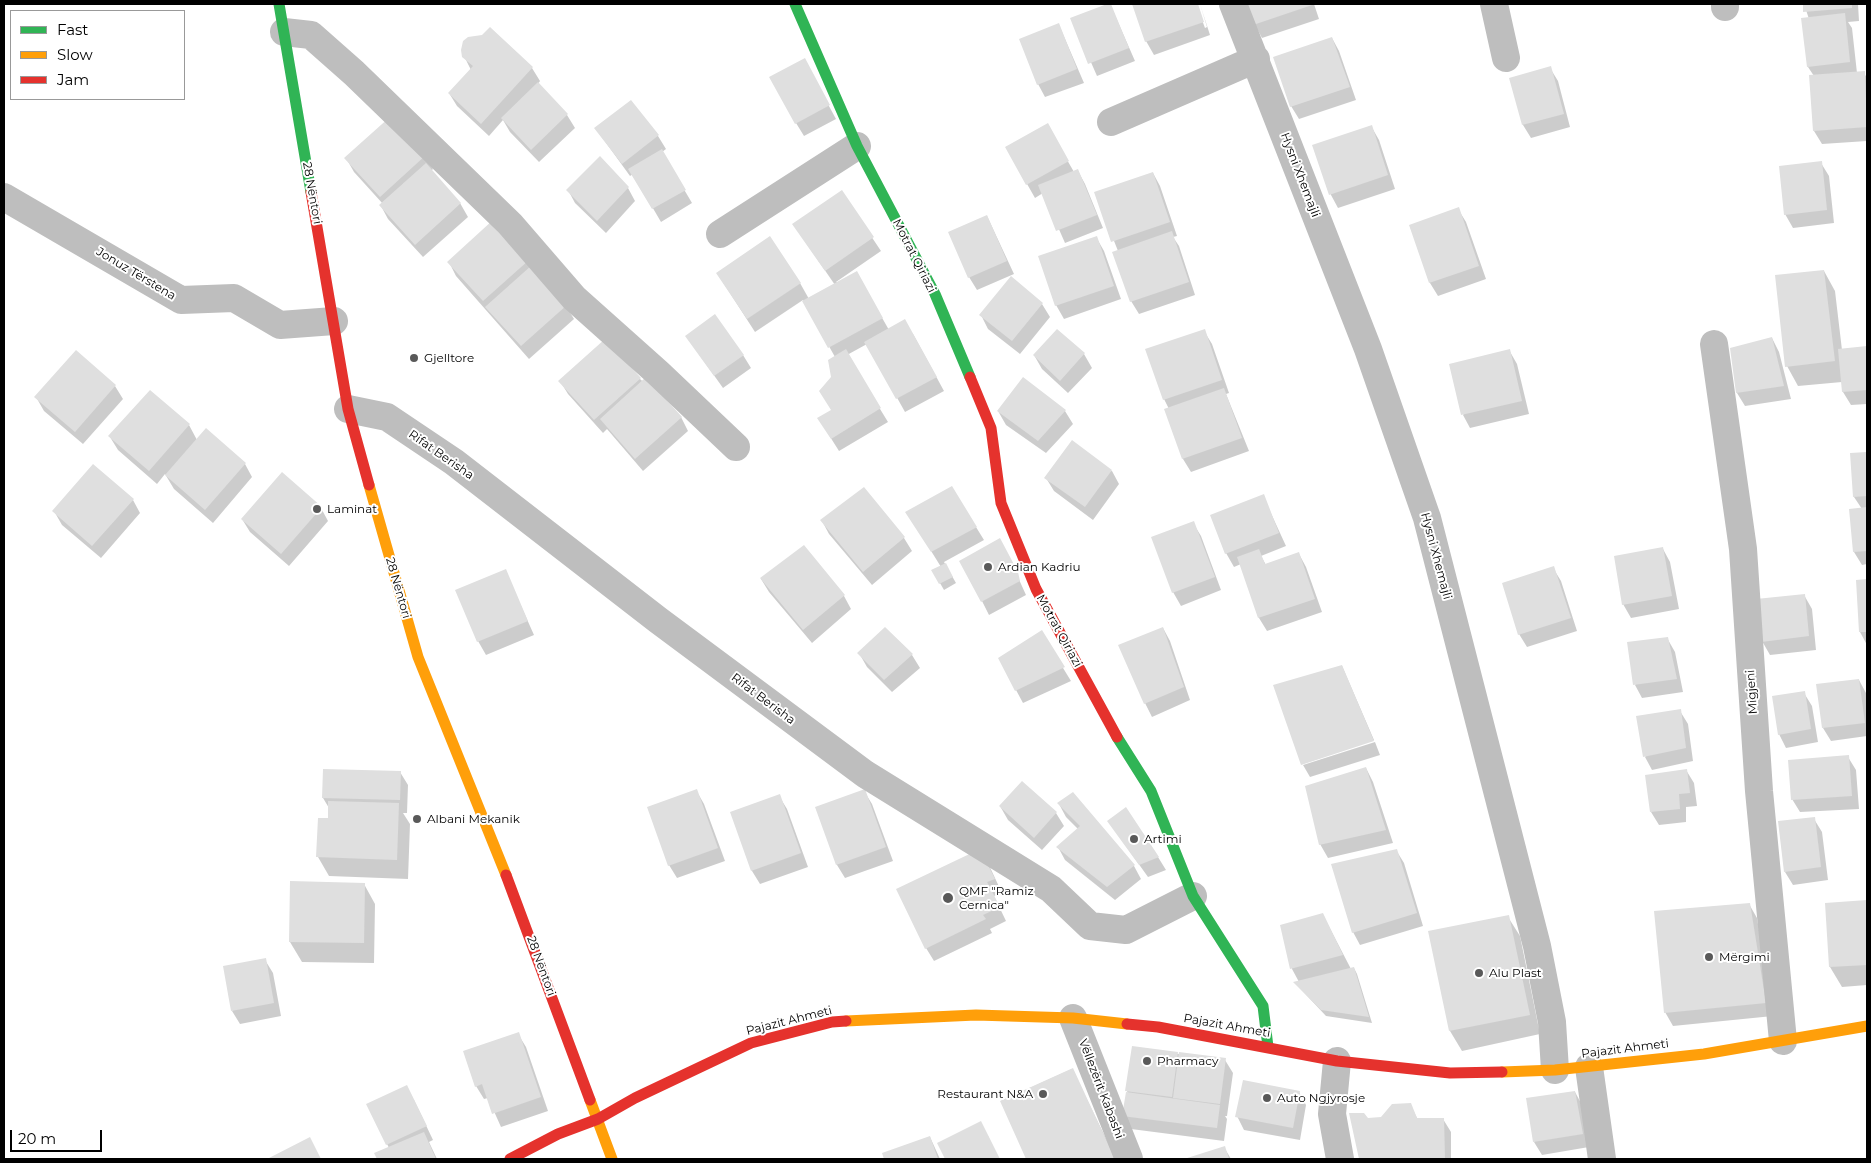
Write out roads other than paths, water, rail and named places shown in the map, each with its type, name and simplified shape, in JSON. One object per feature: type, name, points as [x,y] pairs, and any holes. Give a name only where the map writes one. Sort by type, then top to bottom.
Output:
[{"type":"street","name":"28 Nëntori","points":[[279,4],[348,409],[418,657],[515,897],[612,1159]]},
{"type":"street","name":"Motrat Qiriazi","points":[[795,4],[857,146],[935,294],[991,428],[1001,503],[1036,589],[1123,748],[1151,791],[1193,896],[1264,1006],[1268,1047]]},
{"type":"street","name":"Hysni Xhemajli","points":[[1233,4],[1368,348],[1427,518],[1537,946],[1552,1022],[1555,1070]]},
{"type":"street","points":[[1494,4],[1506,58]]},
{"type":"street","points":[[284,32],[311,35],[354,73],[510,224],[574,298],[658,373],[736,447]]},
{"type":"street","points":[[1111,122],[1256,59]]},
{"type":"street","points":[[720,234],[857,146]]},
{"type":"street","name":"Jonuz Tërstena","points":[[4,196],[180,300],[234,298],[280,325],[334,321]]},
{"type":"street","name":"Migjeni","points":[[1714,344],[1743,549],[1759,791],[1783,1041]]},
{"type":"street","name":"Rifat Berisha","points":[[348,409],[386,417],[454,462],[658,620],[865,774],[1051,889],[1090,926],[1126,930],[1193,896]]},
{"type":"street","name":"Pajazit Ahmeti","points":[[510,1159],[558,1134],[598,1120],[635,1098],[751,1043],[832,1022],[976,1015],[1073,1018],[1158,1027],[1337,1061],[1450,1073],[1555,1070],[1704,1054],[1867,1026]]},
{"type":"street","name":"Vëllezërit Kabashi","points":[[1073,1018],[1128,1159]]},
{"type":"street","points":[[1337,1061],[1332,1114],[1340,1159]]},
{"type":"street","points":[[1588,1067],[1602,1159]]},
{"type":"place","name":"Gjelltore","points":[[414,358]]},
{"type":"place","name":"Laminat","points":[[317,509]]},
{"type":"place","name":"Ardian Kadriu","points":[[988,567]]},
{"type":"place","name":"Albani Mekanik","points":[[417,819]]},
{"type":"place","name":"Artimi","points":[[1134,839]]},
{"type":"place","name":"QMF \"Ramiz Cernica\"","points":[[948,898]]},
{"type":"place","name":"Mërgimi","points":[[1709,957]]},
{"type":"place","name":"Alu Plast","points":[[1479,973]]},
{"type":"place","name":"Pharmacy","points":[[1147,1061]]},
{"type":"place","name":"Restaurant N&A","points":[[1043,1094]]},
{"type":"place","name":"Auto Ngjyrosje","points":[[1267,1098]]}]
